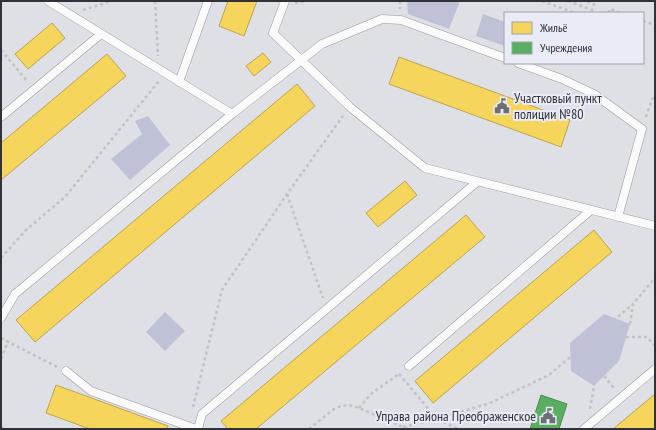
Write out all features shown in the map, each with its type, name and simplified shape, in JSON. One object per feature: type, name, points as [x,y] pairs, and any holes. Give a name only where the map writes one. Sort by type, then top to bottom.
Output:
[{"type":"lane","points":[[48,1],[232,114]]},
{"type":"lane","points":[[179,82],[208,1]]},
{"type":"lane","points":[[285,1],[273,33],[350,107],[425,168],[655,226]]},
{"type":"lane","points":[[1,318],[15,294],[232,114],[322,44],[382,18],[400,20],[504,58]]},
{"type":"lane","points":[[1,117],[101,34]]},
{"type":"lane","points":[[521,64],[562,79],[594,94],[642,129],[618,217]]},
{"type":"lane","points":[[66,371],[91,391],[194,428],[202,414],[477,182]]},
{"type":"lane","points":[[408,366],[591,210]]},
{"type":"lane","points":[[585,428],[655,369]]},
{"type":"path","points":[[69,14],[112,1]]},
{"type":"path","points":[[1,258],[26,230],[65,197],[162,72],[155,1]]},
{"type":"path","points":[[542,1],[572,12]]},
{"type":"path","points":[[568,1],[592,10],[594,4],[586,1]]},
{"type":"path","points":[[608,12],[610,9],[618,12]]},
{"type":"path","points":[[644,21],[655,25]]},
{"type":"path","points":[[1,50],[34,89]]},
{"type":"path","points":[[642,129],[652,99],[655,97]]},
{"type":"path","points":[[194,428],[222,290],[287,194],[350,107]]},
{"type":"path","points":[[287,194],[327,309]]},
{"type":"path","points":[[403,427],[438,419],[490,403],[549,375],[633,304],[655,278]]},
{"type":"path","points":[[630,324],[633,304]]},
{"type":"path","points":[[626,337],[647,338],[655,346]]},
{"type":"path","points":[[1,338],[66,371]]},
{"type":"path","points":[[1,359],[8,341]]},
{"type":"path","points":[[360,408],[372,393],[408,366]]},
{"type":"path","points":[[399,374],[438,419],[458,429]]},
{"type":"path","points":[[604,376],[622,397]]},
{"type":"path","points":[[585,428],[594,386]]},
{"type":"path","points":[[309,429],[334,409],[349,405],[360,408],[408,429]]},
{"type":"shaded area","points":[[407,1],[460,1],[449,29],[408,14]]},
{"type":"shaded area","points":[[483,14],[504,22],[504,46],[476,36]]},
{"type":"shaded area","points":[[148,116],[170,145],[130,180],[111,159],[142,134],[135,121]]},
{"type":"shaded area","points":[[165,312],[185,331],[165,351],[146,332]]},
{"type":"shaded area","points":[[604,314],[630,324],[619,361],[594,386],[571,371],[570,343]]},
{"type":"building: Жильё","points":[[228,1],[257,1],[244,36],[219,26]]},
{"type":"building: Жильё","points":[[52,23],[65,38],[28,69],[15,54]]},
{"type":"building: Жильё","points":[[263,53],[271,62],[254,76],[246,66]]},
{"type":"building: Жильё","points":[[107,54],[126,76],[1,180],[1,143]]},
{"type":"building: Жильё","points":[[399,57],[570,120],[561,147],[389,84]]},
{"type":"building: Жильё","points":[[297,84],[315,106],[35,342],[16,320]]},
{"type":"building: Жильё","points":[[405,181],[417,195],[378,227],[366,213]]},
{"type":"building: Жильё","points":[[466,215],[485,237],[256,429],[228,429],[221,421]]},
{"type":"building: Жильё","points":[[594,230],[612,252],[433,403],[415,381]]},
{"type":"building: Жильё","points":[[56,385],[168,426],[167,429],[90,429],[46,413]]},
{"type":"building: Жильё","points":[[655,394],[655,429],[613,429]]},
{"type":"building: Учреждения","name":"Управа района Преображенское","points":[[541,395],[567,404],[559,429],[530,429]]},
{"type":"place","name":"Участковый пункт полиции №80","points":[[502,106]]},
{"type":"place","name":"Управа района Преображенское","points":[[548,416]]}]
